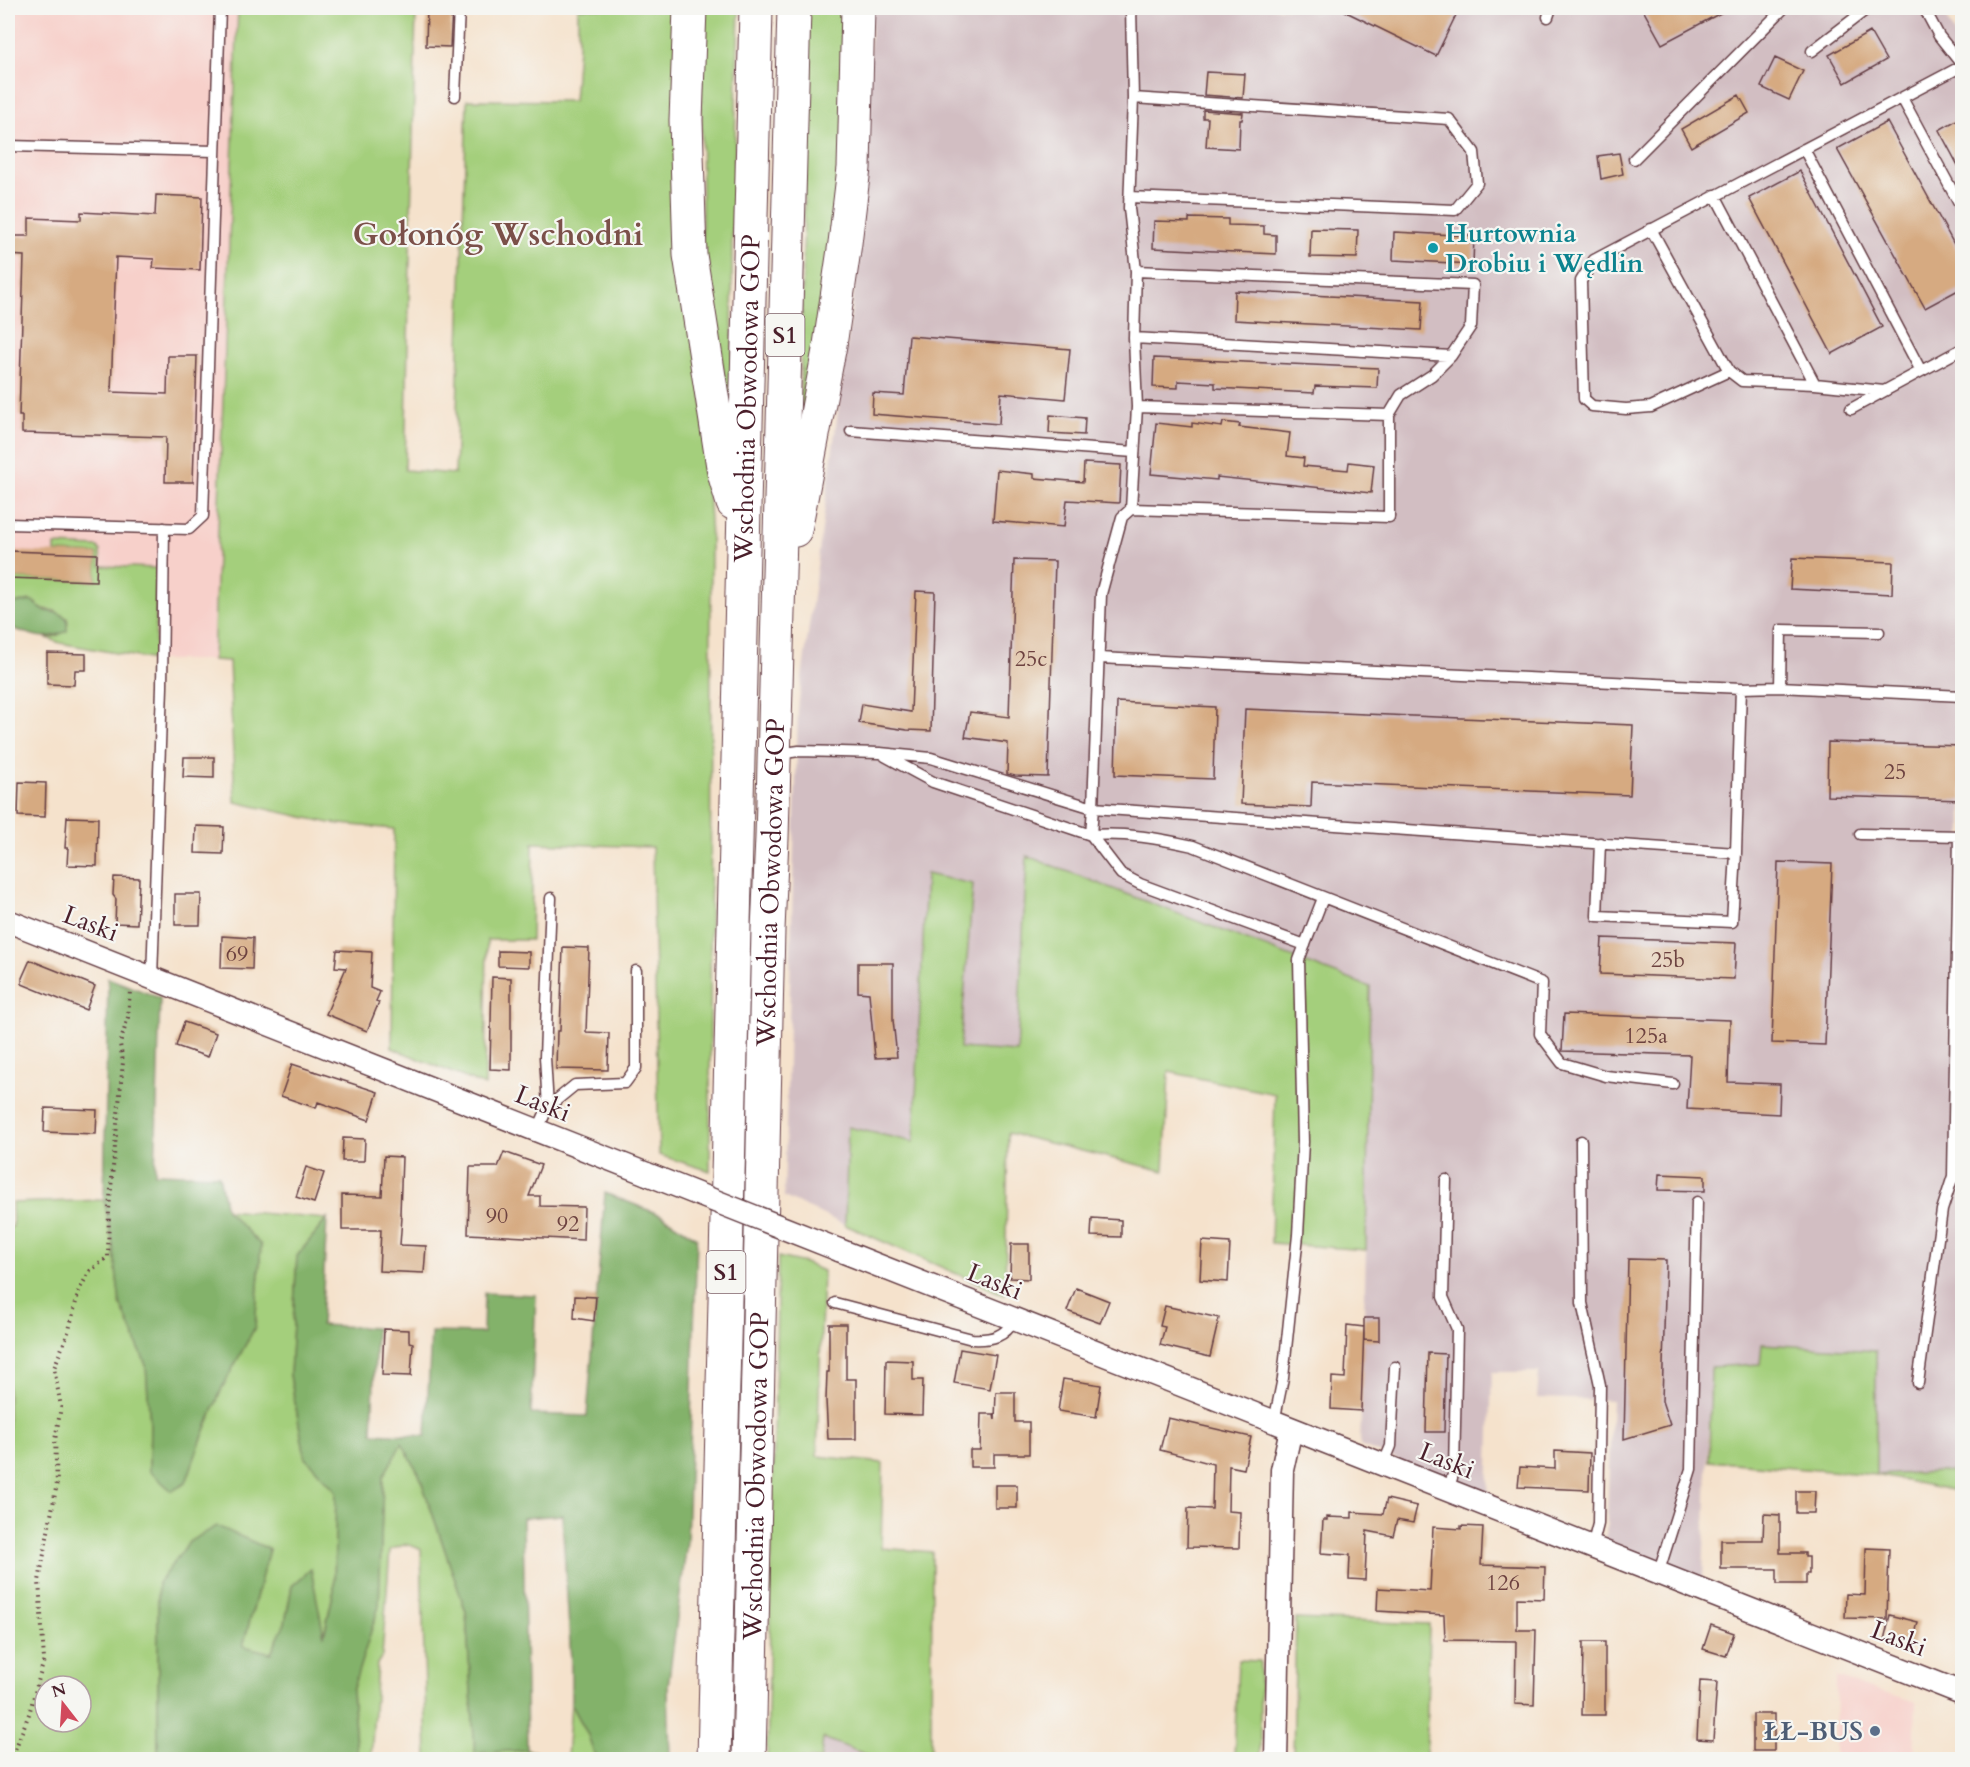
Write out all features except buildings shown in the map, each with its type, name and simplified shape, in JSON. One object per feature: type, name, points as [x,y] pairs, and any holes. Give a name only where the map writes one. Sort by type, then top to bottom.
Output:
[{"type":"highway","points":[[690,8],[686,120],[690,255],[724,473],[743,536]]},
{"type":"highway","name":"Wschodnia Obwodowa GOP","points":[[714,1760],[756,8]]},
{"type":"highway","name":"Wschodnia Obwodowa GOP","points":[[749,1760],[768,930],[775,754],[794,8]]},
{"type":"highway","points":[[778,598],[800,511],[830,345],[845,243],[854,168],[858,8]]},
{"type":"street","name":"Laski","points":[[8,921],[1962,1693]]},
{"type":"street","points":[[1275,1760],[1282,1425]]},
{"type":"lane","points":[[8,524],[189,528],[203,516],[220,8]]},
{"type":"lane","points":[[455,96],[459,8]]},
{"type":"lane","points":[[1131,8],[1132,98],[1128,208],[1136,271],[1134,338],[1137,407],[1131,509],[1122,518],[1101,594],[1091,835],[1121,874],[1140,884],[1305,945]]},
{"type":"lane","points":[[1634,159],[1784,8]]},
{"type":"lane","points":[[1812,51],[1868,8]]},
{"type":"lane","points":[[1729,371],[1651,407],[1592,406],[1584,399],[1581,281],[1594,260],[1962,66],[1939,36],[1924,8]]},
{"type":"lane","points":[[1129,197],[1455,210],[1477,183],[1474,152],[1449,119],[1132,98]]},
{"type":"lane","points":[[1902,98],[1962,209]]},
{"type":"lane","points":[[8,146],[215,151]]},
{"type":"lane","points":[[1804,149],[1921,371]]},
{"type":"lane","points":[[1715,195],[1815,384]]},
{"type":"lane","points":[[1651,229],[1729,371],[1742,381],[1815,384],[1884,391]]},
{"type":"lane","points":[[1131,509],[1389,518],[1389,415],[1401,394],[1432,375],[1451,356],[1471,326],[1473,285],[1136,271]]},
{"type":"lane","points":[[1134,338],[1451,356]]},
{"type":"lane","points":[[1851,409],[1962,349]]},
{"type":"lane","points":[[1137,407],[1389,415]]},
{"type":"lane","points":[[851,430],[1134,453]]},
{"type":"lane","points":[[142,974],[161,699],[164,528]]},
{"type":"lane","points":[[1780,687],[1781,630],[1878,632]]},
{"type":"lane","points":[[1099,658],[1962,696]]},
{"type":"lane","points":[[1600,843],[1598,916],[1732,922],[1741,688]]},
{"type":"lane","points":[[775,754],[800,751],[880,753],[931,758],[1093,808],[1736,853]]},
{"type":"lane","points":[[880,753],[933,782],[1091,835],[1120,834],[1193,846],[1542,983],[1540,1034],[1562,1063],[1606,1076],[1673,1084]]},
{"type":"lane","points":[[1860,834],[1961,836],[1958,1177],[1942,1210],[1918,1383]]},
{"type":"lane","points":[[548,1107],[545,1057],[551,898]]},
{"type":"lane","points":[[1282,1425],[1283,1378],[1298,1235],[1303,1142],[1299,960],[1323,898]]},
{"type":"lane","points":[[537,1131],[548,1107],[575,1085],[625,1083],[636,1068],[636,970]]},
{"type":"lane","points":[[1581,1141],[1582,1303],[1600,1385],[1598,1524],[1592,1547]]},
{"type":"lane","points":[[1446,1180],[1443,1297],[1457,1329],[1454,1472],[1448,1491]]},
{"type":"lane","points":[[1658,1574],[1691,1469],[1697,1202]]},
{"type":"lane","points":[[835,1303],[972,1339],[1002,1335],[1010,1329],[1015,1319]]},
{"type":"lane","points":[[1383,1465],[1391,1446],[1395,1366]]},
{"type":"path","points":[[1957,26],[1961,34]]},
{"type":"path","points":[[12,1760],[29,1714],[44,1660],[39,1581],[57,1483],[55,1440],[61,1407],[54,1368],[69,1330],[79,1290],[90,1271],[108,1257],[109,1209],[123,1062],[120,1044],[142,974]]},
{"type":"shaded area","points":[[8,8],[238,8],[213,660],[155,660],[60,643],[8,627]]},
{"type":"shaded area","points":[[872,8],[1941,8],[1962,49],[1962,1471],[1876,1475],[1876,1351],[1763,1344],[1760,1364],[1711,1368],[1703,1578],[1606,1541],[1612,1400],[1537,1398],[1539,1372],[1492,1372],[1488,1494],[1360,1446],[1370,987],[1027,856],[1018,1052],[960,1048],[973,884],[926,874],[914,1143],[848,1127],[845,1225],[784,1197],[798,708],[861,240]]},
{"type":"shaded area","name":"ŁŁ-BUS","points":[[1836,1677],[1916,1702],[1914,1759],[1835,1759]]},
{"type":"shaded area","points":[[822,1738],[878,1759],[821,1760]]},
{"type":"green space","points":[[238,8],[416,8],[405,470],[455,474],[467,100],[574,101],[578,8],[679,8],[711,538],[710,1171],[659,1155],[652,847],[533,843],[531,940],[487,940],[485,1086],[392,1048],[394,829],[330,823],[235,802],[229,661],[213,660]]},
{"type":"green space","points":[[701,8],[739,8],[732,243],[733,422],[702,264]]},
{"type":"green space","points":[[808,8],[846,8],[843,151],[807,410],[800,414]]},
{"type":"green space","points":[[55,545],[98,547],[101,566],[157,568],[155,660],[60,643],[47,638],[57,636],[68,623],[67,618],[55,611],[39,608],[37,604],[29,600],[13,603],[8,597],[8,578],[96,581],[97,554],[55,552]]},
{"type":"green space","points":[[8,597],[14,603],[33,601],[41,609],[61,614],[67,619],[67,631],[59,635],[44,637],[30,635],[8,627]]},
{"type":"green space","points":[[1027,856],[1370,987],[1366,1250],[1271,1243],[1275,1094],[1169,1072],[1164,1171],[1008,1133],[1005,1295],[845,1225],[848,1127],[914,1142],[926,874],[973,884],[960,1048],[1017,1052]]},
{"type":"green space","points":[[108,978],[160,998],[155,1173],[219,1175],[226,1210],[261,1245],[255,1327],[222,1388],[186,1483],[172,1491],[149,1471],[150,1425],[146,1365],[120,1303],[113,1244],[104,1200]]},
{"type":"green space","points":[[605,1193],[661,1215],[697,1238],[687,1542],[668,1686],[670,1759],[596,1759],[588,1735],[571,1703],[571,1661],[562,1515],[523,1518],[527,1750],[475,1753],[466,1612],[419,1474],[402,1443],[383,1477],[379,1606],[352,1691],[357,1759],[158,1759],[158,1583],[190,1541],[217,1526],[269,1549],[243,1646],[271,1653],[285,1623],[292,1586],[311,1569],[324,1636],[334,1590],[336,1491],[305,1457],[290,1375],[297,1256],[327,1219],[321,1325],[376,1328],[372,1433],[426,1436],[431,1332],[483,1333],[484,1293],[536,1295],[531,1414],[587,1416]]},
{"type":"green space","points":[[104,1200],[113,1244],[120,1303],[146,1365],[150,1425],[149,1471],[186,1482],[222,1388],[255,1327],[261,1246],[226,1210],[327,1219],[297,1256],[290,1375],[305,1457],[336,1491],[334,1590],[323,1638],[311,1570],[292,1586],[285,1623],[271,1654],[243,1646],[269,1549],[158,1583],[158,1759],[8,1760],[8,1227],[13,1227],[12,1203]]},
{"type":"green space","points":[[778,1257],[805,1263],[823,1271],[817,1456],[883,1463],[881,1548],[932,1552],[931,1759],[878,1759],[823,1738],[821,1759],[767,1759]]},
{"type":"green space","points":[[1762,1344],[1876,1351],[1876,1475],[1709,1461],[1711,1367],[1760,1364]]},
{"type":"green space","points":[[402,1442],[419,1474],[466,1612],[475,1753],[527,1750],[567,1758],[571,1703],[588,1735],[596,1759],[427,1759],[421,1549],[406,1544],[390,1550],[382,1656],[377,1664],[371,1759],[357,1759],[352,1691],[379,1605],[383,1477]]},
{"type":"green space","points":[[1962,1471],[1962,1492],[1876,1475]]},
{"type":"green space","points":[[1296,1619],[1429,1624],[1426,1759],[1293,1759]]},
{"type":"green space","points":[[1238,1660],[1260,1661],[1260,1759],[1234,1759]]},
{"type":"tram line","points":[[1958,8],[1962,17]]},
{"type":"place","name":"Hurtownia Drobiu i Wędlin","points":[[1433,248]]},
{"type":"place","name":"ŁŁ-BUS","points":[[1875,1731]]},
{"type":"district","name":"Gołonóg Wschodni","points":[[498,234]]}]
